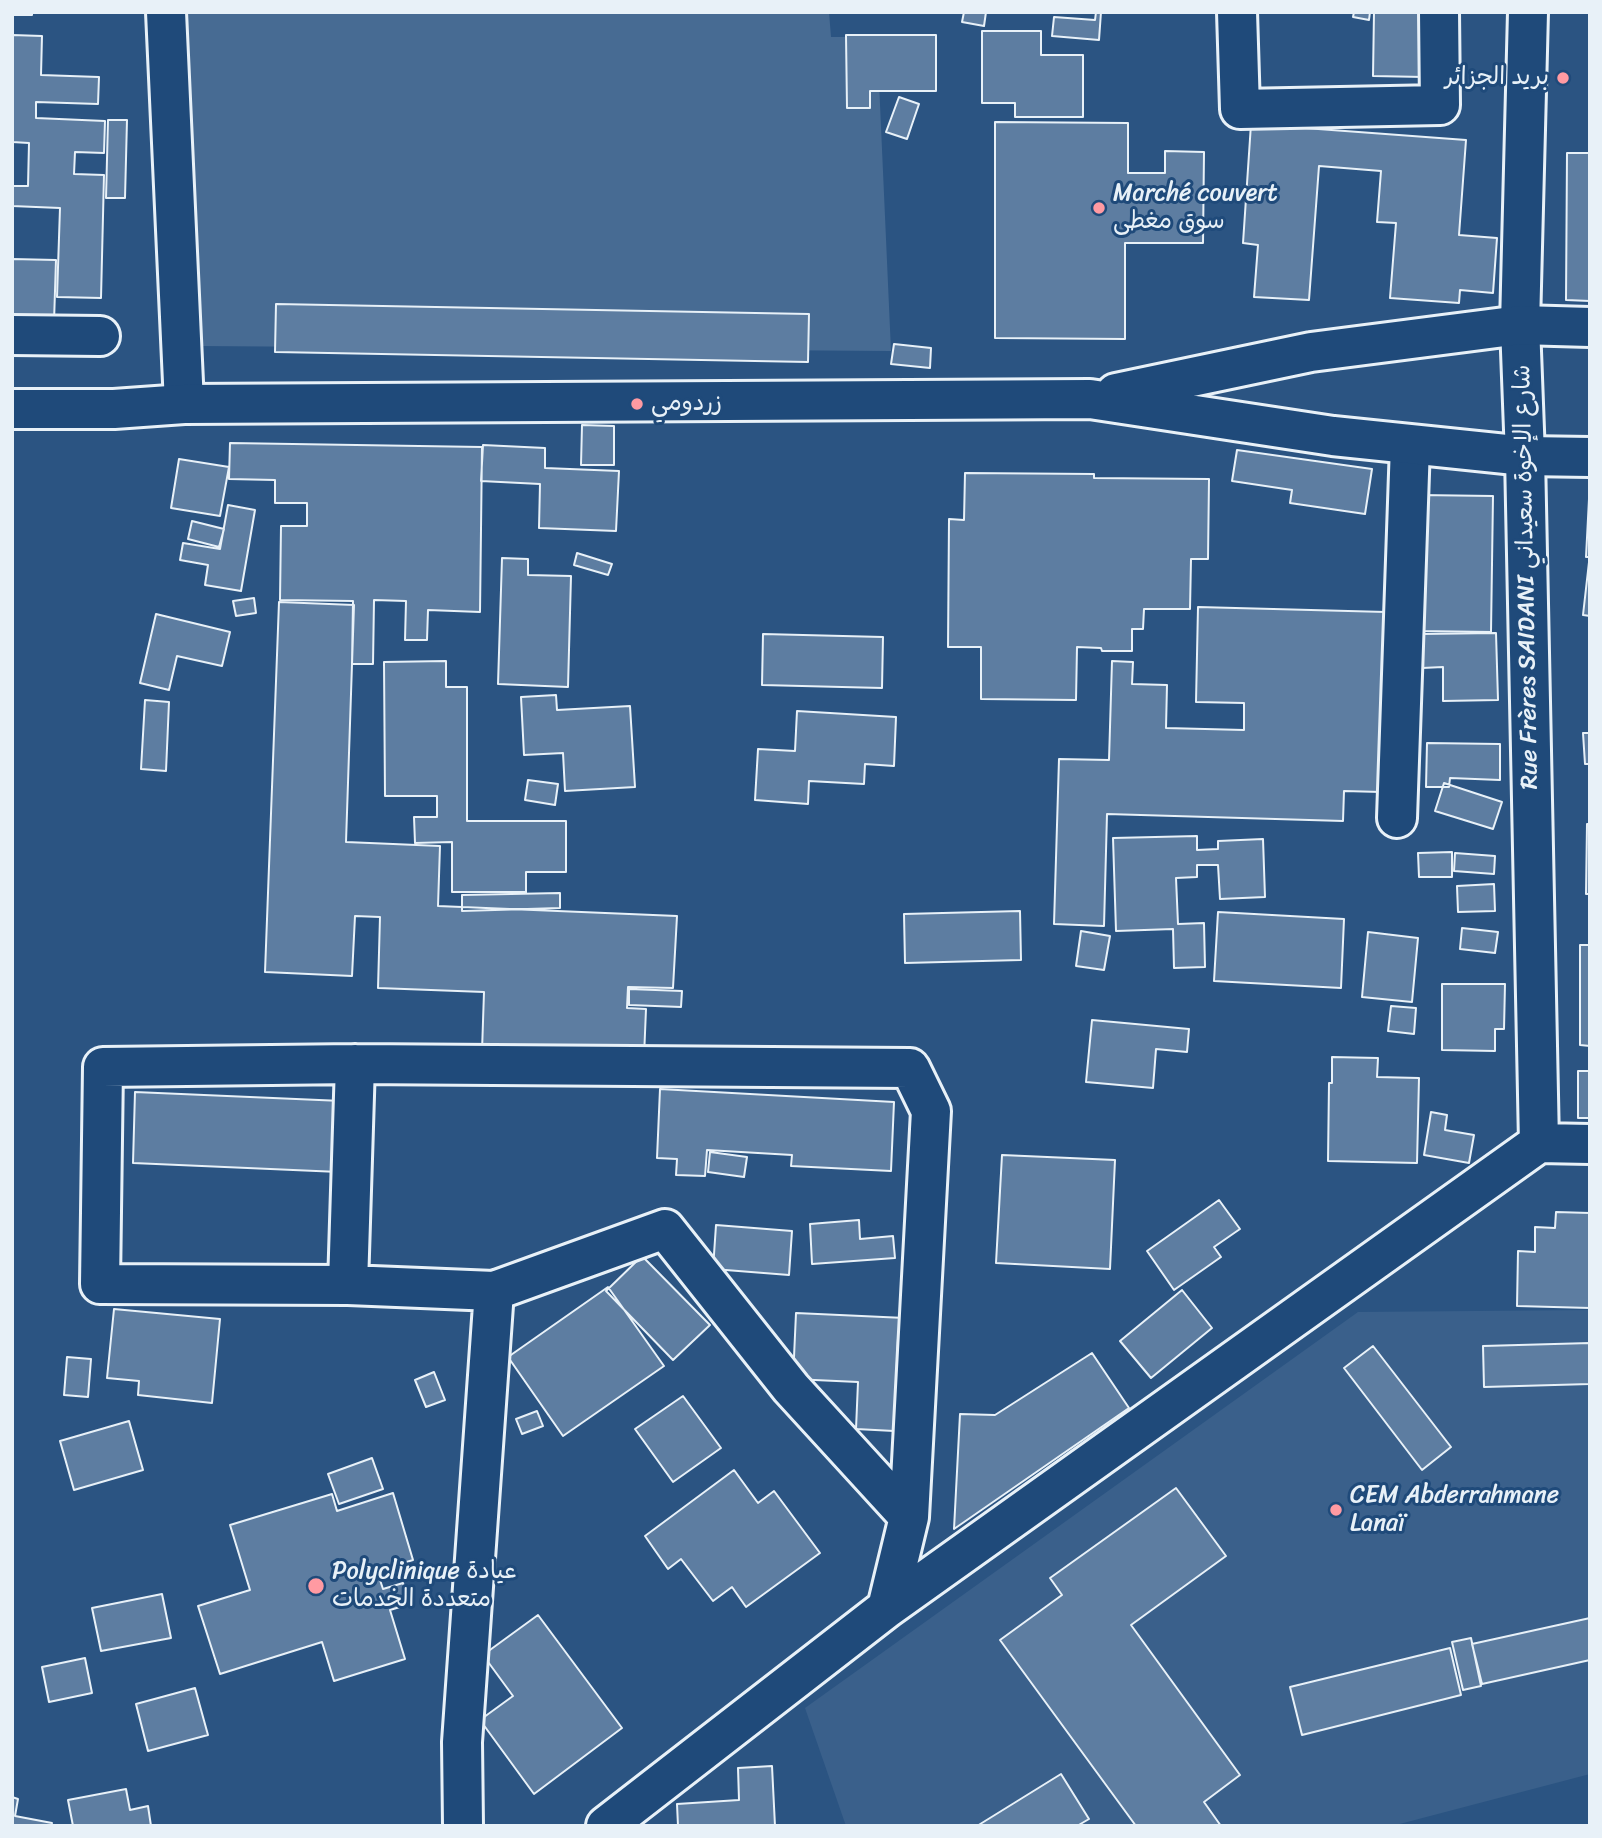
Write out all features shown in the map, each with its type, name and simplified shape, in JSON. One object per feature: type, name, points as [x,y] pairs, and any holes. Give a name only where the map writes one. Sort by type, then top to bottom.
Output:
[{"type":"street","points":[[166,12],[184,404]]},
{"type":"street","points":[[1237,12],[1240,109],[1440,105],[1439,12]]},
{"type":"street","name":"Rue Frères SAIDANI شارع الإخوة سعيداني","points":[[1528,12],[1520,325],[1539,1143]]},
{"type":"street","points":[[1090,399],[1311,352],[1520,325],[1590,327]]},
{"type":"street","points":[[12,335],[100,335]]},
{"type":"street","points":[[12,409],[114,409],[184,404],[1090,399],[1410,445],[1525,456],[1590,457]]},
{"type":"street","points":[[1397,818],[1410,445]]},
{"type":"street","points":[[887,1608],[909,1517],[931,1111],[910,1068],[355,1064],[103,1067],[100,1284],[348,1285],[494,1291],[665,1229],[791,1388],[909,1517]]},
{"type":"street","points":[[348,1285],[355,1064]]},
{"type":"street","points":[[615,1822],[887,1608],[1539,1143],[1590,1144]]},
{"type":"street","points":[[463,1826],[462,1742],[494,1291]]},
{"type":"shaded area","points":[[183,12],[829,12],[831,37],[877,37],[891,351],[197,346]]},
{"type":"shaded area","name":"CEM Abderrahmane Lanaï","points":[[1590,1310],[1590,1774],[1392,1826],[846,1826],[805,1708],[1358,1312]]},
{"type":"building","points":[[12,12],[32,12],[32,15],[12,15]]},
{"type":"building","points":[[964,12],[986,12],[984,26],[962,22]]},
{"type":"building","points":[[1096,12],[1101,12],[1099,40],[1052,36],[1054,17],[1095,20]]},
{"type":"building","points":[[1354,12],[1370,12],[1369,20],[1353,17]]},
{"type":"building","points":[[1374,12],[1426,12],[1424,77],[1373,76]]},
{"type":"building","points":[[982,31],[1041,31],[1041,55],[1083,55],[1083,117],[1015,117],[1015,103],[982,103]]},
{"type":"building","points":[[12,35],[42,36],[41,75],[99,77],[98,104],[36,102],[36,118],[105,121],[104,153],[75,152],[74,174],[104,175],[101,298],[57,297],[60,208],[12,206],[12,186],[28,186],[29,143],[12,142]]},
{"type":"building","points":[[846,35],[936,35],[936,91],[870,91],[870,108],[847,108]]},
{"type":"building","points":[[899,97],[919,104],[907,139],[886,132]]},
{"type":"building","points":[[108,120],[127,120],[125,198],[106,198]]},
{"type":"building","name":"Marché couvert سوق مغطى","points":[[995,122],[1128,123],[1128,173],[1165,173],[1165,151],[1204,152],[1203,243],[1125,243],[1125,339],[995,338]]},
{"type":"building","points":[[1251,124],[1466,140],[1459,235],[1497,238],[1493,293],[1460,290],[1459,303],[1390,298],[1396,223],[1377,222],[1381,171],[1319,166],[1309,300],[1254,297],[1258,245],[1243,243]]},
{"type":"building","points":[[1567,153],[1590,153],[1590,301],[1566,300]]},
{"type":"building","points":[[12,259],[56,260],[54,322],[12,321]]},
{"type":"building","points":[[276,304],[809,314],[808,362],[275,352]]},
{"type":"building","points":[[894,344],[931,348],[930,368],[891,364]]},
{"type":"building","points":[[582,425],[614,426],[614,465],[581,465]]},
{"type":"building","points":[[230,443],[482,447],[480,612],[428,610],[427,640],[405,640],[406,601],[374,600],[373,664],[352,664],[353,601],[280,600],[281,526],[307,526],[307,503],[275,503],[275,480],[229,479]]},
{"type":"building","points":[[483,445],[545,448],[545,468],[619,471],[616,531],[539,528],[540,484],[481,481]]},
{"type":"building","points":[[1237,450],[1372,469],[1365,514],[1290,503],[1292,490],[1232,481]]},
{"type":"building","points":[[179,459],[229,467],[220,516],[171,508]]},
{"type":"building","points":[[965,473],[1094,474],[1094,478],[1209,479],[1208,559],[1191,559],[1190,609],[1144,609],[1143,629],[1132,629],[1132,651],[1102,651],[1101,648],[1077,647],[1076,700],[981,699],[981,647],[948,647],[949,519],[964,520]]},
{"type":"building","points":[[1419,495],[1493,496],[1491,632],[1418,631]]},
{"type":"building","points":[[1589,499],[1590,557],[1586,557]]},
{"type":"building","points":[[228,505],[255,510],[241,591],[205,585],[208,565],[180,560],[183,543],[220,549]]},
{"type":"building","points":[[192,521],[224,529],[219,547],[188,539]]},
{"type":"building","points":[[577,553],[612,564],[608,575],[574,565]]},
{"type":"building","points":[[502,558],[528,559],[528,575],[571,576],[568,687],[498,684]]},
{"type":"building","points":[[1590,562],[1590,616],[1583,615]]},
{"type":"building","points":[[254,598],[256,613],[236,616],[233,601]]},
{"type":"building","points":[[279,602],[354,605],[346,842],[440,846],[438,906],[677,916],[673,988],[628,987],[627,1008],[646,1009],[644,1057],[482,1051],[484,992],[378,988],[380,917],[355,916],[352,976],[265,972]]},
{"type":"building","points":[[1198,607],[1386,612],[1381,792],[1344,791],[1343,821],[1107,814],[1104,926],[1054,924],[1059,759],[1109,760],[1112,661],[1133,662],[1132,684],[1167,685],[1166,728],[1244,730],[1244,703],[1196,702]]},
{"type":"building","points":[[156,614],[230,632],[222,666],[177,656],[169,690],[140,683]]},
{"type":"building","points":[[1496,633],[1498,700],[1443,701],[1443,667],[1422,668],[1421,634]]},
{"type":"building","points":[[763,634],[883,637],[882,688],[762,685]]},
{"type":"building","points":[[446,661],[446,687],[467,687],[467,821],[566,821],[566,872],[526,872],[526,892],[452,892],[452,842],[415,843],[414,817],[437,817],[437,796],[385,796],[384,662]]},
{"type":"building","points":[[556,695],[557,710],[630,706],[635,787],[565,791],[563,753],[524,755],[521,697]]},
{"type":"building","points":[[145,700],[169,702],[166,771],[141,769]]},
{"type":"building","points":[[797,711],[896,717],[894,766],[865,764],[864,784],[809,781],[808,804],[755,800],[758,749],[795,751]]},
{"type":"building","points":[[1583,733],[1590,733],[1590,764],[1585,764]]},
{"type":"building","points":[[1427,743],[1500,744],[1500,780],[1450,778],[1449,787],[1426,787]]},
{"type":"building","points":[[528,780],[558,784],[555,805],[525,800]]},
{"type":"building","points":[[1444,783],[1502,802],[1493,829],[1435,811]]},
{"type":"building","points":[[1587,824],[1590,824],[1590,894],[1586,894]]},
{"type":"building","points":[[1197,836],[1197,850],[1218,849],[1218,841],[1263,839],[1265,897],[1220,899],[1218,865],[1197,865],[1197,877],[1176,878],[1178,924],[1204,923],[1205,967],[1174,968],[1173,929],[1116,931],[1113,838]]},
{"type":"building","points":[[1452,852],[1452,877],[1419,877],[1418,853]]},
{"type":"building","points":[[1455,853],[1495,856],[1494,874],[1454,871]]},
{"type":"building","points":[[1494,884],[1495,911],[1458,912],[1457,886]]},
{"type":"building","points":[[560,893],[560,908],[462,911],[462,895]]},
{"type":"building","points":[[1020,911],[1021,960],[905,963],[904,914]]},
{"type":"building","points":[[1218,912],[1344,919],[1341,988],[1214,981]]},
{"type":"building","points":[[1462,928],[1498,932],[1495,953],[1460,949]]},
{"type":"building","points":[[1081,931],[1110,936],[1104,970],[1076,966]]},
{"type":"building","points":[[1368,932],[1418,938],[1412,1002],[1362,997]]},
{"type":"building","points":[[1580,945],[1590,945],[1590,1046],[1580,1045]]},
{"type":"building","points":[[1442,984],[1505,984],[1504,1029],[1495,1029],[1495,1051],[1442,1050]]},
{"type":"building","points":[[629,989],[682,991],[681,1007],[629,1005]]},
{"type":"building","points":[[1391,1006],[1416,1008],[1414,1034],[1388,1031]]},
{"type":"building","points":[[1092,1020],[1189,1029],[1187,1052],[1156,1049],[1153,1088],[1086,1082]]},
{"type":"building","points":[[1332,1057],[1378,1058],[1377,1077],[1419,1078],[1417,1163],[1328,1161]]},
{"type":"building","points":[[1578,1071],[1590,1071],[1590,1118],[1578,1118]]},
{"type":"building","points":[[660,1089],[894,1102],[891,1171],[791,1166],[792,1155],[707,1150],[705,1176],[676,1175],[677,1159],[657,1158]]},
{"type":"building","points":[[135,1092],[342,1101],[339,1172],[133,1163]]},
{"type":"building","points":[[1431,1112],[1447,1115],[1445,1130],[1474,1135],[1469,1163],[1424,1155]]},
{"type":"building","points":[[710,1152],[747,1157],[744,1177],[708,1172]]},
{"type":"building","points":[[1002,1155],[1115,1160],[1110,1269],[996,1263]]},
{"type":"building","points":[[1219,1200],[1240,1229],[1214,1247],[1221,1257],[1174,1290],[1147,1251]]},
{"type":"building","points":[[1556,1212],[1590,1213],[1590,1308],[1517,1306],[1518,1251],[1535,1252],[1535,1227],[1555,1228]]},
{"type":"building","points":[[859,1220],[860,1239],[893,1236],[895,1258],[812,1264],[810,1224]]},
{"type":"building","points":[[716,1225],[792,1231],[789,1275],[713,1269]]},
{"type":"building","points":[[642,1256],[710,1325],[673,1360],[606,1291]]},
{"type":"building","points":[[608,1287],[664,1366],[563,1436],[508,1357]]},
{"type":"building","points":[[1182,1290],[1212,1328],[1151,1378],[1120,1341]]},
{"type":"building","points":[[114,1309],[220,1319],[212,1403],[138,1395],[139,1381],[107,1378]]},
{"type":"building","points":[[796,1313],[905,1318],[905,1338],[898,1338],[894,1431],[856,1429],[858,1382],[793,1379]]},
{"type":"building","points":[[1590,1343],[1590,1384],[1484,1387],[1483,1346]]},
{"type":"building","points":[[1373,1346],[1451,1447],[1422,1470],[1344,1368]]},
{"type":"building","points":[[1092,1353],[1129,1408],[954,1529],[960,1414],[995,1415]]},
{"type":"building","points":[[67,1357],[91,1359],[88,1397],[64,1395]]},
{"type":"building","points":[[434,1372],[445,1400],[426,1407],[415,1380]]},
{"type":"building","points":[[683,1396],[721,1448],[673,1482],[635,1429]]},
{"type":"building","points":[[537,1411],[543,1426],[522,1434],[516,1419]]},
{"type":"building","points":[[129,1421],[143,1470],[74,1490],[60,1441]]},
{"type":"building","points":[[372,1458],[383,1489],[339,1504],[328,1474]]},
{"type":"building","points":[[734,1470],[758,1503],[774,1491],[820,1553],[746,1607],[732,1587],[713,1601],[681,1559],[668,1569],[645,1536]]},
{"type":"building","points":[[1176,1488],[1226,1556],[1131,1625],[1240,1775],[1204,1802],[1221,1826],[1136,1826],[1000,1640],[1062,1595],[1050,1578]]},
{"type":"building","name":"Polyclinique عيادة متعددة الخدمات","points":[[393,1493],[413,1560],[377,1571],[383,1589],[403,1583],[410,1604],[390,1610],[405,1659],[334,1681],[322,1642],[220,1674],[198,1606],[250,1590],[230,1525],[332,1494],[337,1511]]},
{"type":"building","points":[[162,1594],[171,1638],[101,1651],[92,1608]]},
{"type":"building","points":[[538,1615],[622,1728],[534,1794],[480,1720],[513,1696],[483,1655]]},
{"type":"building","points":[[1590,1618],[1590,1660],[1482,1684],[1472,1644]]},
{"type":"building","points":[[1471,1638],[1481,1686],[1463,1690],[1452,1642]]},
{"type":"building","points":[[1450,1648],[1461,1695],[1302,1735],[1290,1687]]},
{"type":"building","points":[[85,1658],[92,1693],[49,1702],[42,1667]]},
{"type":"building","points":[[195,1688],[208,1735],[148,1751],[136,1704]]},
{"type":"building","points":[[772,1766],[775,1826],[678,1826],[677,1804],[739,1800],[738,1768]]},
{"type":"building","points":[[1061,1774],[1089,1819],[1077,1826],[977,1826]]},
{"type":"building","points":[[126,1789],[130,1810],[148,1806],[151,1826],[73,1826],[68,1800]]},
{"type":"building","points":[[12,1797],[18,1799],[15,1816],[52,1823],[51,1826],[12,1826]]},
{"type":"place","name":"بريد الجزائر","points":[[1563,78]]},
{"type":"place","name":"Marché couvert سوق مغطى","points":[[1099,208]]},
{"type":"place","name":"زردومي","points":[[637,404]]},
{"type":"place","name":"CEM Abderrahmane Lanaï","points":[[1336,1510]]},
{"type":"place","name":"Polyclinique عيادة متعددة الخدمات","points":[[316,1586]]}]
